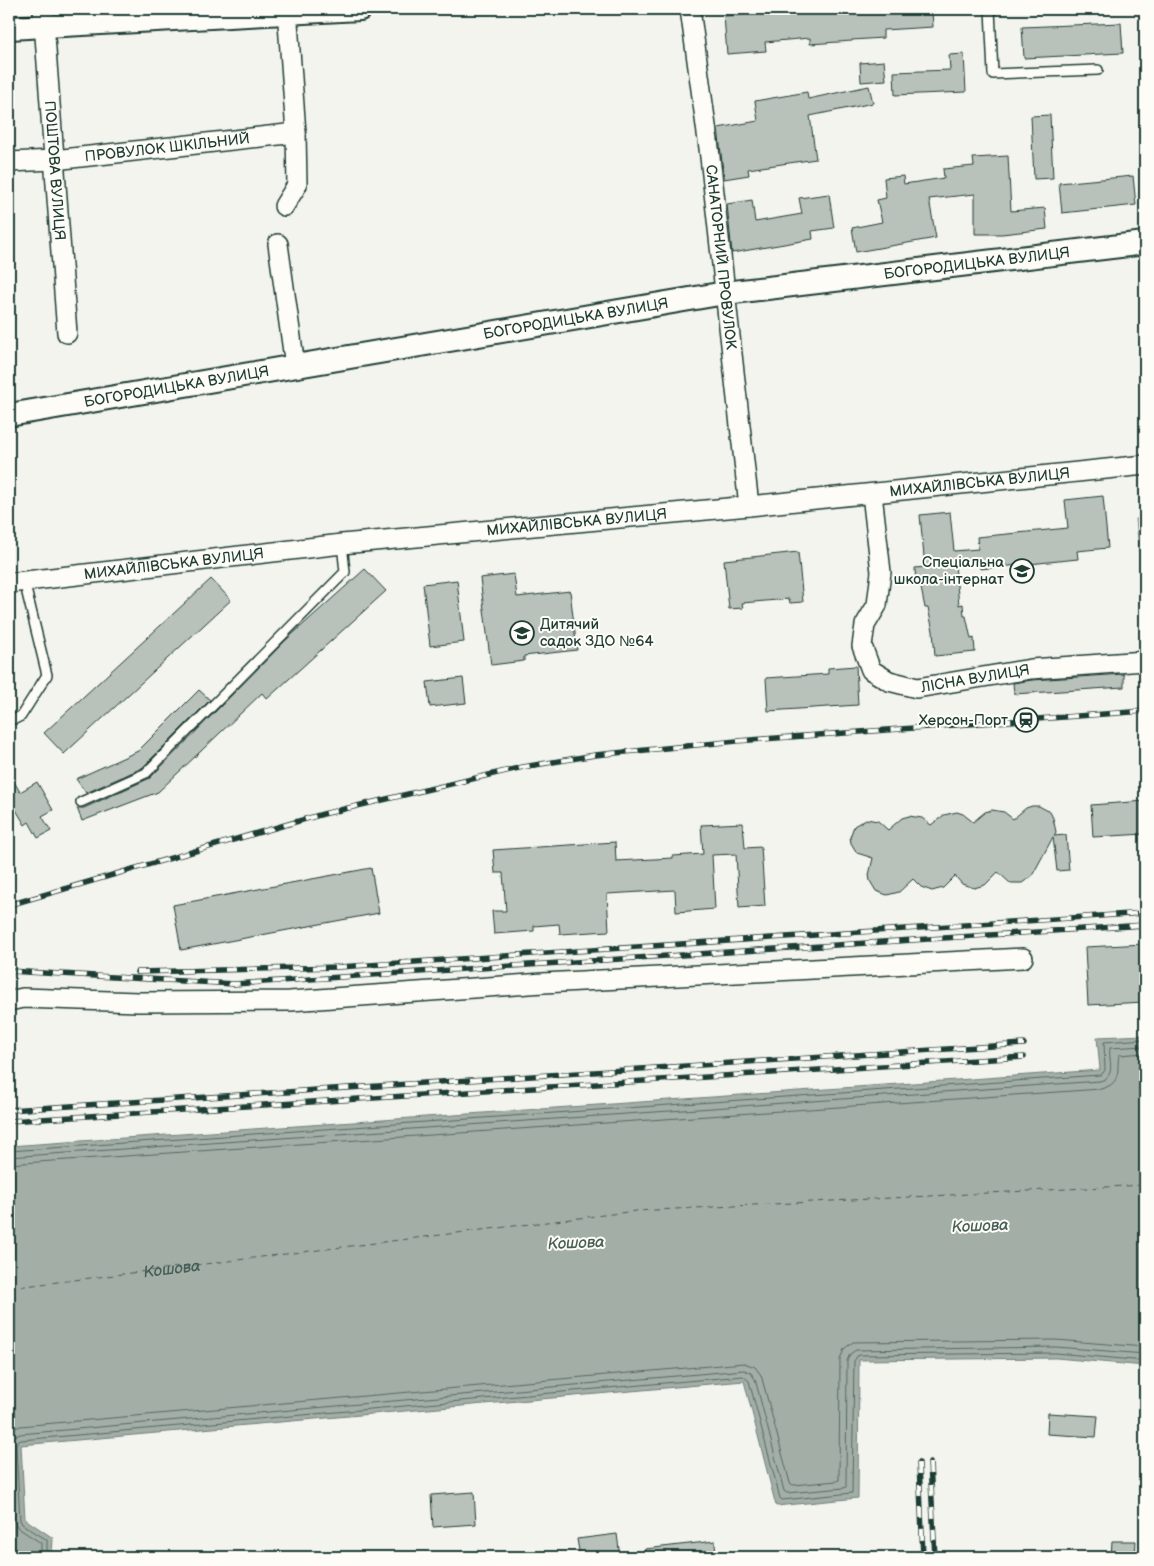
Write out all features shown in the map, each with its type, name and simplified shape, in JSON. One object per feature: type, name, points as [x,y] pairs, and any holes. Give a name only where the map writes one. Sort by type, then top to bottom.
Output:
[{"type":"street","points":[[9,28],[44,17],[360,9]]},
{"type":"street","name":"САНАТОРНИЙ ПРОВУЛОК","points":[[690,9],[709,148],[749,506]]},
{"type":"street","points":[[284,206],[297,185],[296,133],[287,11]]},
{"type":"street","name":"ПОШТОВА ВУЛИЦЯ","points":[[44,17],[67,334]]},
{"type":"street","name":"ПРОВУЛОК ШКІЛЬНИЙ","points":[[9,162],[54,160],[296,133]]},
{"type":"street","name":"БОГОРОДИЦЬКА ВУЛИЦЯ","points":[[9,415],[725,293],[1145,243]]},
{"type":"street","points":[[278,244],[295,366]]},
{"type":"street","name":"МИХАЙЛІВСЬКА ВУЛИЦЯ","points":[[16,582],[342,544],[872,494],[1145,465]]},
{"type":"street","name":"ЛІСНА ВУЛИЦЯ","points":[[872,494],[882,572],[877,605],[865,625],[862,646],[871,670],[889,681],[917,688],[1031,669],[1145,661]]},
{"type":"street","points":[[9,1001],[23,998],[138,1002],[290,1001],[544,983],[1023,958]]},
{"type":"lane","points":[[990,9],[993,74],[1098,70]]},
{"type":"lane","points":[[81,802],[146,773],[345,572],[342,544]]},
{"type":"lane","points":[[9,719],[21,716],[47,676],[16,582]]},
{"type":"shaded area","points":[[1145,518],[1145,613],[1136,519]]},
{"type":"water","name":"Кошова","points":[[1145,1035],[1145,1366],[1056,1358],[859,1360],[858,1498],[776,1506],[744,1381],[21,1445],[25,1519],[53,1538],[52,1557],[9,1557],[9,1146],[1100,1070],[1097,1037]]},
{"type":"building","points":[[808,9],[932,9],[933,27],[883,30],[883,38],[852,41],[810,44],[810,38],[765,42],[766,51],[727,54],[724,16]]},
{"type":"building","points":[[1121,23],[1123,53],[1024,58],[1022,27]]},
{"type":"building","points":[[964,54],[966,92],[895,95],[894,72],[950,70],[949,55]]},
{"type":"building","points":[[884,61],[886,80],[861,82],[860,63]]},
{"type":"building","points":[[869,86],[873,103],[810,116],[816,159],[748,169],[749,175],[724,179],[718,128],[758,121],[755,101],[807,92],[808,99]]},
{"type":"building","points":[[1050,115],[1053,178],[1034,179],[1031,116]]},
{"type":"building","points":[[1008,156],[1011,211],[1045,208],[1047,229],[1002,234],[975,234],[975,194],[929,199],[936,238],[856,252],[852,228],[882,222],[877,200],[886,198],[884,178],[903,176],[904,184],[944,178],[943,169],[974,166],[973,158]]},
{"type":"building","points":[[1133,176],[1136,205],[1062,213],[1059,183]]},
{"type":"building","points":[[829,194],[834,228],[812,231],[813,239],[732,253],[727,204],[752,200],[755,222],[802,214],[799,198]]},
{"type":"building","points":[[1103,496],[1108,548],[1077,551],[1078,559],[980,569],[979,562],[955,565],[959,605],[963,604],[964,616],[966,616],[971,639],[974,638],[975,652],[935,656],[933,631],[928,608],[925,608],[920,583],[916,584],[915,568],[925,567],[920,515],[950,512],[954,551],[978,549],[977,537],[1068,528],[1065,500]]},
{"type":"building","points":[[798,552],[803,602],[790,603],[789,599],[742,603],[743,608],[729,609],[724,560]]},
{"type":"building","points":[[365,569],[386,591],[267,699],[262,693],[158,792],[82,821],[77,808],[84,808],[150,778],[286,640]]},
{"type":"building","points":[[514,574],[517,597],[570,591],[577,650],[524,656],[524,661],[491,665],[480,578]]},
{"type":"building","points":[[211,579],[231,600],[64,754],[44,733]]},
{"type":"building","points":[[457,580],[464,642],[430,646],[423,584]]},
{"type":"building","points":[[856,666],[858,705],[768,711],[766,678],[828,674],[828,668]]},
{"type":"building","points":[[1124,674],[1124,687],[1014,694],[1013,683]]},
{"type":"building","points":[[463,678],[466,703],[430,707],[427,682]]},
{"type":"building","points":[[199,690],[210,700],[142,768],[86,793],[76,779],[138,751]]},
{"type":"building","points":[[9,773],[20,792],[37,782],[53,810],[42,816],[51,831],[38,838],[29,822],[25,825],[9,798]]},
{"type":"building","points":[[1145,801],[1145,834],[1093,837],[1091,805]]},
{"type":"building","points":[[1039,806],[1050,812],[1056,832],[1054,836],[1066,835],[1069,870],[1057,871],[1053,837],[1032,876],[1022,883],[1010,883],[998,872],[985,885],[974,888],[962,884],[955,876],[943,888],[932,891],[921,887],[913,879],[899,892],[887,895],[876,891],[870,881],[869,875],[873,858],[857,853],[851,843],[850,837],[854,826],[866,819],[878,821],[888,830],[902,818],[909,816],[922,818],[931,825],[944,815],[957,812],[973,822],[985,812],[992,810],[1004,812],[1013,819],[1026,808]]},
{"type":"building","points":[[743,823],[745,848],[761,847],[765,906],[739,908],[736,854],[712,855],[715,909],[676,912],[675,890],[607,894],[609,931],[560,934],[559,924],[534,926],[534,931],[494,934],[492,911],[506,911],[503,873],[495,873],[493,850],[615,842],[616,861],[673,858],[673,856],[703,854],[701,825]]},
{"type":"building","points":[[371,868],[379,913],[181,950],[173,905]]},
{"type":"building","points":[[1145,944],[1145,1002],[1088,1005],[1085,947]]},
{"type":"building","points":[[1048,1413],[1098,1416],[1096,1437],[1047,1434]]},
{"type":"building","points":[[474,1492],[476,1524],[433,1527],[431,1495]]},
{"type":"building","points":[[617,1534],[620,1557],[580,1557],[577,1539]]},
{"type":"building","points":[[715,1541],[716,1557],[645,1557],[645,1549]]},
{"type":"building","points":[[1112,1541],[1136,1541],[1135,1557],[1111,1557]]},
{"type":"ferry route","points":[[9,1288],[636,1211],[1145,1185]]},
{"type":"railway","points":[[9,905],[323,814],[523,767],[595,755],[737,741],[1145,711]]},
{"type":"railway","points":[[137,972],[339,967],[1145,913]]},
{"type":"railway","points":[[9,971],[234,984],[1145,925]]},
{"type":"railway","points":[[9,1110],[1024,1044]]},
{"type":"railway","points":[[9,1121],[1024,1057]]},
{"type":"railway","points":[[919,1463],[923,1557]]},
{"type":"railway","points":[[930,1463],[935,1557]]},
{"type":"place","name":"Спеціальна школа-інтернат","points":[[1022,571]]},
{"type":"place","name":"Дитячий садок ЗДО №64","points":[[522,633]]},
{"type":"place","name":"Херсон-Порт","points":[[1026,720]]}]
